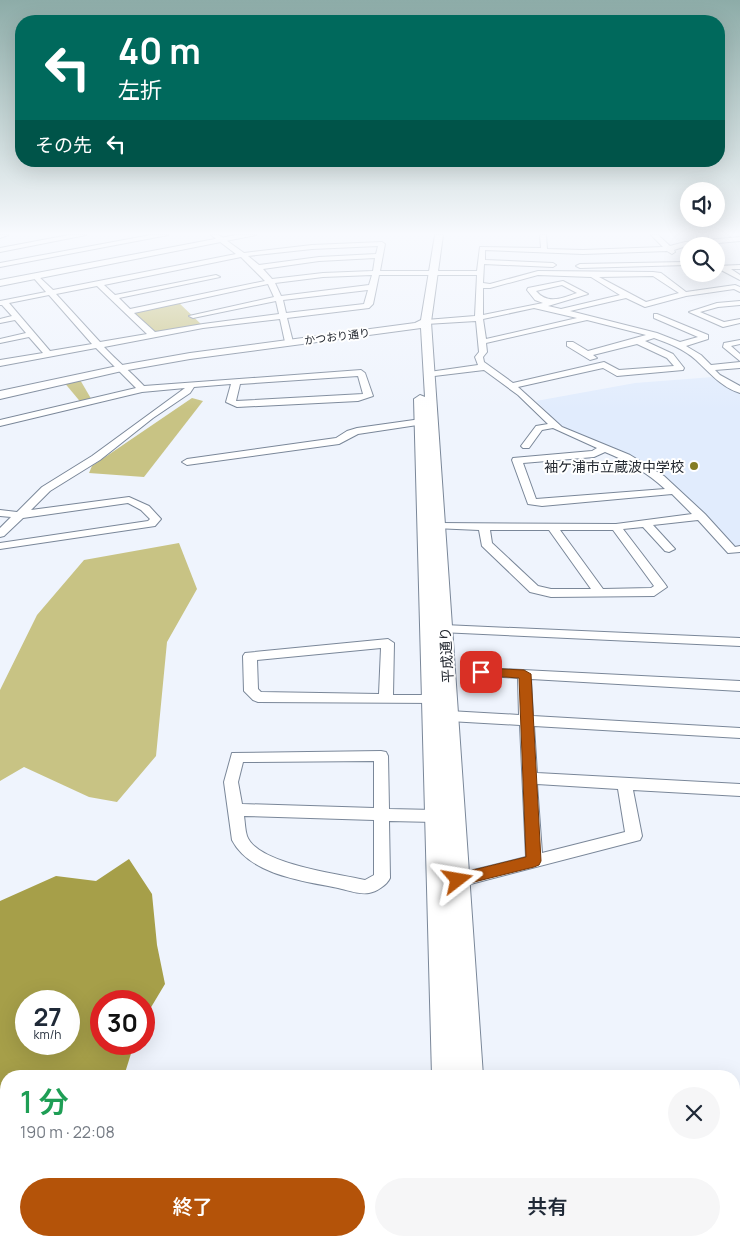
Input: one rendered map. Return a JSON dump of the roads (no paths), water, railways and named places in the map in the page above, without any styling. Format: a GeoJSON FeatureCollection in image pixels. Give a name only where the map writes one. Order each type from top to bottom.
{"type":"FeatureCollection","features":[{"type":"Feature","properties":{"kind":"street"},"geometry":{"type":"LineString","coordinates":[[2,302],[44,293]]}},
{"type":"Feature","properties":{"kind":"street"},"geometry":{"type":"LineString","coordinates":[[51,293],[119,367],[142,389]]}},
{"type":"Feature","properties":{"kind":"street"},"geometry":{"type":"LineString","coordinates":[[109,293],[154,335]]}},
{"type":"Feature","properties":{"kind":"street"},"geometry":{"type":"LineString","coordinates":[[114,298],[138,293]]}},
{"type":"Feature","properties":{"kind":"street"},"geometry":{"type":"LineString","coordinates":[[185,309],[223,293]]}},
{"type":"Feature","properties":{"kind":"street"},"geometry":{"type":"LineString","coordinates":[[276,293],[288,339]]}},
{"type":"Feature","properties":{"kind":"street"},"geometry":{"type":"LineString","coordinates":[[129,312],[185,309],[320,293]]}},
{"type":"Feature","properties":{"kind":"street"},"geometry":{"type":"LineString","coordinates":[[0,363],[203,326],[366,306],[369,304],[372,293]]}},
{"type":"Feature","properties":{"kind":"street","name":"平成通り"},"geometry":{"type":"LineString","coordinates":[[425,293],[420,323],[420,422],[445,1070]]}},
{"type":"Feature","properties":{"kind":"street"},"geometry":{"type":"LineString","coordinates":[[479,293],[479,318],[483,352],[479,357],[480,362],[485,367],[511,386],[554,425],[574,437],[640,464],[674,491],[732,551],[740,549]]}},
{"type":"Feature","properties":{"kind":"street"},"geometry":{"type":"LineString","coordinates":[[534,293],[538,298],[549,303]]}},
{"type":"Feature","properties":{"kind":"street"},"geometry":{"type":"LineString","coordinates":[[538,307],[584,294],[582,293]]}},
{"type":"Feature","properties":{"kind":"street"},"geometry":{"type":"LineString","coordinates":[[625,293],[645,305],[691,293]]}},
{"type":"Feature","properties":{"kind":"street"},"geometry":{"type":"LineString","coordinates":[[561,311],[629,295]]}},
{"type":"Feature","properties":{"kind":"street"},"geometry":{"type":"LineString","coordinates":[[2,302],[49,355]]}},
{"type":"Feature","properties":{"kind":"street"},"geometry":{"type":"LineString","coordinates":[[740,303],[718,305],[693,312],[724,325],[740,321]]}},
{"type":"Feature","properties":{"kind":"street"},"geometry":{"type":"LineString","coordinates":[[420,323],[479,318],[534,306],[561,311],[654,335],[680,345],[698,357],[717,378],[740,390]]}},
{"type":"Feature","properties":{"kind":"street"},"geometry":{"type":"LineString","coordinates":[[185,309],[203,326]]}},
{"type":"Feature","properties":{"kind":"street"},"geometry":{"type":"LineString","coordinates":[[657,316],[705,337],[680,345]]}},
{"type":"Feature","properties":{"kind":"street"},"geometry":{"type":"LineString","coordinates":[[0,321],[17,317]]}},
{"type":"Feature","properties":{"kind":"street"},"geometry":{"type":"LineString","coordinates":[[482,342],[588,317]]}},
{"type":"Feature","properties":{"kind":"street","name":"平成通り"},"geometry":{"type":"LineString","coordinates":[[420,323],[429,375],[470,1070]]}},
{"type":"Feature","properties":{"kind":"street","name":"かつおり通り"},"geometry":{"type":"LineString","coordinates":[[0,391],[119,367],[288,339],[420,323]]}},
{"type":"Feature","properties":{"kind":"street"},"geometry":{"type":"LineString","coordinates":[[0,341],[32,334]]}},
{"type":"Feature","properties":{"kind":"street"},"geometry":{"type":"LineString","coordinates":[[586,354],[654,335]]}},
{"type":"Feature","properties":{"kind":"street"},"geometry":{"type":"LineString","coordinates":[[570,344],[617,373],[680,368],[670,356],[638,341]]}},
{"type":"Feature","properties":{"kind":"street"},"geometry":{"type":"LineString","coordinates":[[740,342],[727,345],[727,347],[740,358]]}},
{"type":"Feature","properties":{"kind":"street"},"geometry":{"type":"LineString","coordinates":[[511,386],[604,365]]}},
{"type":"Feature","properties":{"kind":"street"},"geometry":{"type":"LineString","coordinates":[[708,368],[740,365]]}},
{"type":"Feature","properties":{"kind":"street","name":"かつおり通り"},"geometry":{"type":"LineString","coordinates":[[0,395],[119,367]]}},
{"type":"Feature","properties":{"kind":"street"},"geometry":{"type":"LineString","coordinates":[[429,375],[485,367]]}},
{"type":"Feature","properties":{"kind":"street"},"geometry":{"type":"LineString","coordinates":[[0,423],[142,389],[191,385],[361,373],[368,396],[237,404],[231,402],[236,382]]}},
{"type":"Feature","properties":{"kind":"street"},"geometry":{"type":"LineString","coordinates":[[0,534],[46,489],[96,458],[150,416],[188,391],[191,385]]}},
{"type":"Feature","properties":{"kind":"street"},"geometry":{"type":"LineString","coordinates":[[188,462],[339,441],[350,433],[358,431],[420,422]]}},
{"type":"Feature","properties":{"kind":"street"},"geometry":{"type":"LineString","coordinates":[[526,446],[539,428],[554,425]]}},
{"type":"Feature","properties":{"kind":"street"},"geometry":{"type":"LineString","coordinates":[[603,449],[594,454],[516,460],[532,502],[674,491]]}},
{"type":"Feature","properties":{"kind":"street"},"geometry":{"type":"LineString","coordinates":[[0,513],[18,515],[129,500],[145,508],[156,519],[151,524],[0,546]]}},
{"type":"Feature","properties":{"kind":"street"},"geometry":{"type":"LineString","coordinates":[[438,526],[616,527],[700,516]]}},
{"type":"Feature","properties":{"kind":"street"},"geometry":{"type":"LineString","coordinates":[[645,523],[669,549]]}},
{"type":"Feature","properties":{"kind":"street"},"geometry":{"type":"LineString","coordinates":[[484,526],[486,544],[534,589],[551,593],[654,592],[661,587],[616,527]]}},
{"type":"Feature","properties":{"kind":"street"},"geometry":{"type":"LineString","coordinates":[[552,527],[600,593]]}},
{"type":"Feature","properties":{"kind":"street"},"geometry":{"type":"LineString","coordinates":[[444,629],[740,642]]}},
{"type":"Feature","properties":{"kind":"street"},"geometry":{"type":"LineString","coordinates":[[386,700],[388,644],[250,656],[251,691],[258,698],[386,700],[431,700]]}},
{"type":"Feature","properties":{"kind":"street"},"geometry":{"type":"LineString","coordinates":[[481,672],[740,686]]}},
{"type":"Feature","properties":{"kind":"street"},"geometry":{"type":"LineString","coordinates":[[524,674],[534,861]]}},
{"type":"Feature","properties":{"kind":"street"},"geometry":{"type":"LineString","coordinates":[[449,716],[740,733]]}},
{"type":"Feature","properties":{"kind":"street"},"geometry":{"type":"LineString","coordinates":[[381,756],[380,814],[382,878],[367,887],[288,870],[259,858],[240,840],[231,782],[238,757],[381,756]]}},
{"type":"Feature","properties":{"kind":"street"},"geometry":{"type":"LineString","coordinates":[[530,778],[740,790]]}},
{"type":"Feature","properties":{"kind":"street"},"geometry":{"type":"LineString","coordinates":[[458,880],[634,836],[625,784]]}},
{"type":"Feature","properties":{"kind":"street"},"geometry":{"type":"LineString","coordinates":[[236,810],[436,816]]}},
{"type":"Feature","properties":{"kind":"place","name":"袖ケ浦市立蔵波中学校"},"geometry":{"type":"Point","coordinates":[694,466]}}]}
